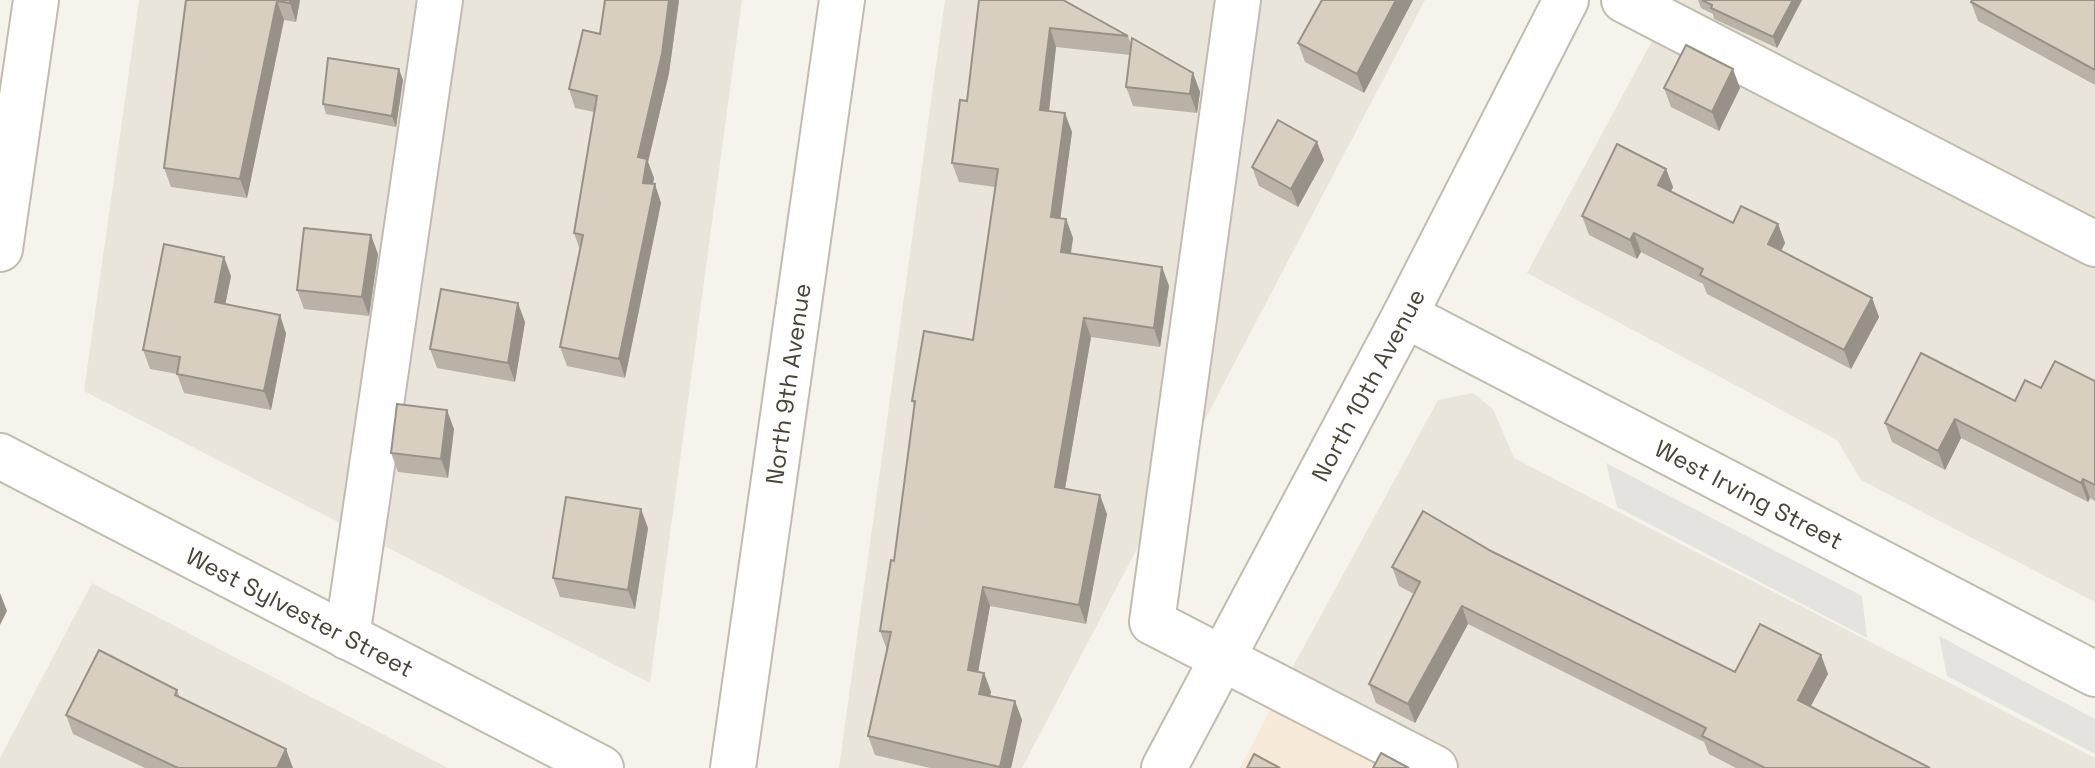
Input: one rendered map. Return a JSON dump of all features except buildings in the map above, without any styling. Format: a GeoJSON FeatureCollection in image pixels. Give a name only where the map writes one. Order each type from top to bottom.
{"type":"FeatureCollection","features":[{"type":"Feature","properties":{"kind":"street"},"geometry":{"type":"LineString","coordinates":[[0,249],[36,0]]}},
{"type":"Feature","properties":{"kind":"street"},"geometry":{"type":"LineString","coordinates":[[347,637],[440,0]]}},
{"type":"Feature","properties":{"kind":"street","name":"North 9th Avenue"},"geometry":{"type":"LineString","coordinates":[[733,768],[842,0]]}},
{"type":"Feature","properties":{"kind":"street"},"geometry":{"type":"LineString","coordinates":[[1238,0],[1152,622],[1435,768]]}},
{"type":"Feature","properties":{"kind":"street","name":"North 10th Avenue"},"geometry":{"type":"LineString","coordinates":[[1164,768],[1405,315],[1566,0]]}},
{"type":"Feature","properties":{"kind":"street"},"geometry":{"type":"LineString","coordinates":[[1624,0],[2095,244]]}},
{"type":"Feature","properties":{"kind":"street","name":"West Irving Street"},"geometry":{"type":"LineString","coordinates":[[1405,315],[2095,674]]}},
{"type":"Feature","properties":{"kind":"street","name":"West Sylvester Street"},"geometry":{"type":"LineString","coordinates":[[0,456],[601,768]]}},
{"type":"Feature","properties":{"kind":"shaded area"},"geometry":{"type":"Polygon","coordinates":[[[139,0],[742,0],[650,683],[84,391],[139,0]]]}},
{"type":"Feature","properties":{"kind":"shaded area"},"geometry":{"type":"Polygon","coordinates":[[[945,0],[1425,0],[1022,768],[839,768],[945,0]]]}},
{"type":"Feature","properties":{"kind":"shaded area"},"geometry":{"type":"Polygon","coordinates":[[[1674,0],[2095,0],[2095,602],[1861,480],[1837,440],[1527,273],[1674,0]]]}},
{"type":"Feature","properties":{"kind":"shaded area"},"geometry":{"type":"Polygon","coordinates":[[[1473,393],[1493,409],[1514,458],[2095,758],[2095,768],[1445,768],[1283,685],[1438,400],[1473,393]]]}},
{"type":"Feature","properties":{"kind":"shaded area"},"geometry":{"type":"Polygon","coordinates":[[[1606,463],[1862,596],[1867,638],[1617,507],[1606,463]]]}},
{"type":"Feature","properties":{"kind":"shaded area"},"geometry":{"type":"Polygon","coordinates":[[[92,583],[448,768],[0,768],[0,758],[92,583]]]}},
{"type":"Feature","properties":{"kind":"shaded area"},"geometry":{"type":"Polygon","coordinates":[[[1939,636],[2095,719],[2095,754],[1947,676],[1939,636]]]}},
{"type":"Feature","properties":{"kind":"shaded area"},"geometry":{"type":"Polygon","coordinates":[[[1283,685],[1445,768],[1240,768],[1283,685]]]}}]}
